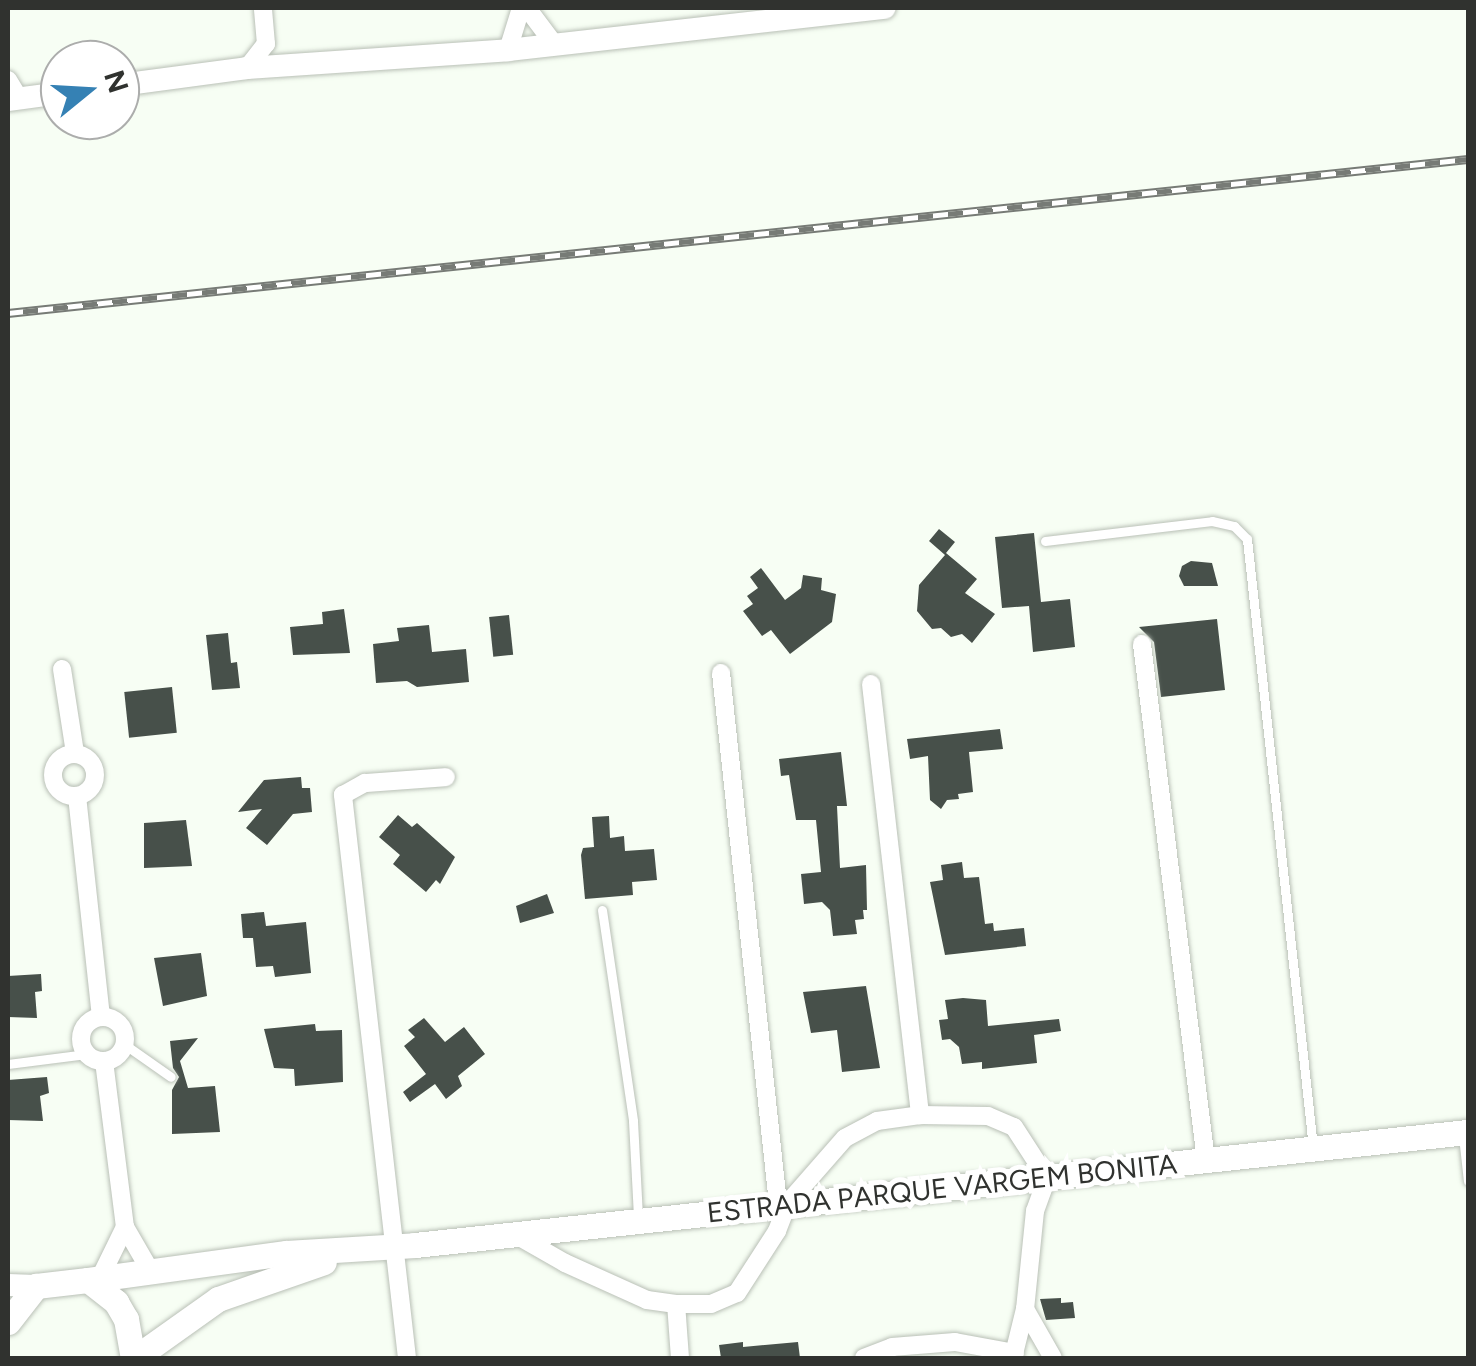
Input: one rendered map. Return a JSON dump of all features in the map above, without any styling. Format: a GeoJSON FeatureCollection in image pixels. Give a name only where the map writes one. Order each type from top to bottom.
{"type":"FeatureCollection","features":[{"type":"Feature","properties":{"kind":"main road","name":"ESTRADA PARQUE VARGEM BONITA"},"geometry":{"type":"LineString","coordinates":[[36,1286],[783,1203],[1466,1133]]}},
{"type":"Feature","properties":{"kind":"main road","name":"ESTRADA PARQUE VARGEM BONITA"},"geometry":{"type":"LineString","coordinates":[[134,1358],[218,1298],[318,1263],[403,1247]]}},
{"type":"Feature","properties":{"kind":"main road"},"geometry":{"type":"LineString","coordinates":[[94,1279],[126,1319],[134,1358]]}},
{"type":"Feature","properties":{"kind":"main road"},"geometry":{"type":"LineString","coordinates":[[8,1322],[36,1286]]}},
{"type":"Feature","properties":{"kind":"street"},"geometry":{"type":"LineString","coordinates":[[247,68],[266,44],[264,8]]}},
{"type":"Feature","properties":{"kind":"street"},"geometry":{"type":"LineString","coordinates":[[508,50],[524,8],[554,44]]}},
{"type":"Feature","properties":{"kind":"street"},"geometry":{"type":"LineString","coordinates":[[140,82],[247,68],[508,50],[885,8]]}},
{"type":"Feature","properties":{"kind":"street"},"geometry":{"type":"LineString","coordinates":[[266,44],[289,65]]}},
{"type":"Feature","properties":{"kind":"street"},"geometry":{"type":"LineString","coordinates":[[11,93],[40,93]]}},
{"type":"Feature","properties":{"kind":"street"},"geometry":{"type":"LineString","coordinates":[[1142,644],[1206,1161]]}},
{"type":"Feature","properties":{"kind":"street"},"geometry":{"type":"LineString","coordinates":[[62,669],[76,753]]}},
{"type":"Feature","properties":{"kind":"street"},"geometry":{"type":"LineString","coordinates":[[516,1234],[565,1263],[646,1300],[711,1304],[737,1292],[777,1231],[783,1203],[720,673]]}},
{"type":"Feature","properties":{"kind":"street"},"geometry":{"type":"LineString","coordinates":[[871,684],[920,1115]]}},
{"type":"Feature","properties":{"kind":"street"},"geometry":{"type":"LineString","coordinates":[[76,753],[88,758],[95,770],[89,790],[77,796],[62,792],[53,779],[55,764],[76,753]]}},
{"type":"Feature","properties":{"kind":"street"},"geometry":{"type":"LineString","coordinates":[[407,1358],[403,1247],[344,795],[365,783],[446,777]]}},
{"type":"Feature","properties":{"kind":"street"},"geometry":{"type":"LineString","coordinates":[[77,796],[100,1016]]}},
{"type":"Feature","properties":{"kind":"street"},"geometry":{"type":"LineString","coordinates":[[100,1016],[119,1024],[124,1044],[117,1056],[104,1061],[86,1054],[81,1034],[88,1022],[100,1016]]}},
{"type":"Feature","properties":{"kind":"street"},"geometry":{"type":"LineString","coordinates":[[104,1061],[124,1227],[151,1272]]}},
{"type":"Feature","properties":{"kind":"street"},"geometry":{"type":"LineString","coordinates":[[783,1203],[845,1138],[877,1121],[920,1115],[988,1116],[1014,1127],[1047,1178],[1035,1211],[1024,1310],[1014,1356],[967,1342],[864,1358]]}},
{"type":"Feature","properties":{"kind":"street"},"geometry":{"type":"LineString","coordinates":[[94,1279],[124,1227]]}},
{"type":"Feature","properties":{"kind":"street"},"geometry":{"type":"LineString","coordinates":[[8,1286],[36,1286]]}},
{"type":"Feature","properties":{"kind":"street"},"geometry":{"type":"LineString","coordinates":[[676,1304],[680,1358]]}},
{"type":"Feature","properties":{"kind":"street"},"geometry":{"type":"LineString","coordinates":[[1024,1310],[1053,1358]]}},
{"type":"Feature","properties":{"kind":"lane"},"geometry":{"type":"LineString","coordinates":[[1045,541],[1212,521],[1234,526],[1247,539],[1313,1150]]}},
{"type":"Feature","properties":{"kind":"lane"},"geometry":{"type":"LineString","coordinates":[[602,910],[634,1121],[638,1220]]}},
{"type":"Feature","properties":{"kind":"lane"},"geometry":{"type":"LineString","coordinates":[[124,1044],[171,1077]]}},
{"type":"Feature","properties":{"kind":"lane"},"geometry":{"type":"LineString","coordinates":[[8,1064],[86,1054]]}},
{"type":"Feature","properties":{"kind":"lane"},"geometry":{"type":"LineString","coordinates":[[1466,1133],[1468,1181]]}},
{"type":"Feature","properties":{"kind":"building"},"geometry":{"type":"Polygon","coordinates":[[[939,529],[955,542],[946,553],[977,579],[965,593],[995,614],[972,643],[962,634],[951,637],[941,628],[932,629],[917,611],[919,585],[945,555],[929,541],[939,529]]]}},
{"type":"Feature","properties":{"kind":"building"},"geometry":{"type":"Polygon","coordinates":[[[1034,533],[1041,602],[1070,599],[1075,647],[1033,652],[1029,606],[1002,608],[995,537],[1034,533]]]}},
{"type":"Feature","properties":{"kind":"building"},"geometry":{"type":"Polygon","coordinates":[[[1191,561],[1212,563],[1218,586],[1184,586],[1179,576],[1182,566],[1191,561]]]}},
{"type":"Feature","properties":{"kind":"building"},"geometry":{"type":"Polygon","coordinates":[[[761,568],[785,600],[801,588],[803,575],[822,578],[821,590],[836,594],[832,622],[790,654],[771,630],[762,636],[743,611],[753,604],[747,596],[758,588],[750,577],[761,568]]]}},
{"type":"Feature","properties":{"kind":"building"},"geometry":{"type":"Polygon","coordinates":[[[344,609],[350,653],[293,655],[290,627],[323,624],[322,612],[344,609]]]}},
{"type":"Feature","properties":{"kind":"building"},"geometry":{"type":"Polygon","coordinates":[[[509,615],[513,655],[493,657],[489,617],[509,615]]]}},
{"type":"Feature","properties":{"kind":"building"},"geometry":{"type":"Polygon","coordinates":[[[1217,619],[1225,690],[1161,697],[1154,642],[1139,627],[1217,619]]]}},
{"type":"Feature","properties":{"kind":"building"},"geometry":{"type":"Polygon","coordinates":[[[429,625],[432,652],[466,649],[469,682],[417,687],[407,681],[376,683],[373,644],[399,641],[397,628],[429,625]]]}},
{"type":"Feature","properties":{"kind":"building"},"geometry":{"type":"Polygon","coordinates":[[[228,633],[231,663],[237,662],[240,688],[212,690],[206,635],[228,633]]]}},
{"type":"Feature","properties":{"kind":"building"},"geometry":{"type":"Polygon","coordinates":[[[172,687],[177,733],[129,738],[124,692],[172,687]]]}},
{"type":"Feature","properties":{"kind":"building"},"geometry":{"type":"Polygon","coordinates":[[[1000,729],[1003,749],[969,752],[973,792],[958,794],[959,799],[947,800],[941,809],[930,800],[928,756],[910,759],[907,739],[1000,729]]]}},
{"type":"Feature","properties":{"kind":"building"},"geometry":{"type":"Polygon","coordinates":[[[841,752],[847,806],[837,806],[840,868],[866,865],[867,910],[863,910],[864,919],[855,920],[857,934],[833,936],[830,910],[822,902],[804,904],[801,874],[821,872],[816,820],[796,820],[789,775],[781,776],[779,759],[841,752]]]}},
{"type":"Feature","properties":{"kind":"building"},"geometry":{"type":"Polygon","coordinates":[[[301,777],[302,788],[310,788],[312,812],[293,814],[267,845],[246,828],[262,809],[238,812],[264,780],[301,777]]]}},
{"type":"Feature","properties":{"kind":"building"},"geometry":{"type":"Polygon","coordinates":[[[398,815],[412,827],[417,823],[455,857],[440,884],[436,880],[426,892],[393,864],[400,855],[379,837],[398,815]]]}},
{"type":"Feature","properties":{"kind":"building"},"geometry":{"type":"Polygon","coordinates":[[[609,816],[610,838],[624,836],[625,851],[654,849],[657,880],[632,882],[633,895],[585,899],[583,848],[594,847],[592,817],[609,816]]]}},
{"type":"Feature","properties":{"kind":"building"},"geometry":{"type":"Polygon","coordinates":[[[186,820],[192,866],[144,868],[144,823],[186,820]]]}},
{"type":"Feature","properties":{"kind":"building"},"geometry":{"type":"Polygon","coordinates":[[[962,862],[964,878],[979,877],[985,924],[993,923],[994,931],[1024,928],[1026,946],[945,955],[930,882],[943,880],[941,865],[962,862]]]}},
{"type":"Feature","properties":{"kind":"building"},"geometry":{"type":"Polygon","coordinates":[[[547,894],[554,913],[520,923],[516,906],[547,894]]]}},
{"type":"Feature","properties":{"kind":"building"},"geometry":{"type":"Polygon","coordinates":[[[264,912],[266,926],[306,922],[311,973],[275,977],[273,966],[256,967],[253,938],[243,938],[241,914],[264,912]]]}},
{"type":"Feature","properties":{"kind":"building"},"geometry":{"type":"Polygon","coordinates":[[[201,953],[207,996],[163,1006],[154,958],[201,953]]]}},
{"type":"Feature","properties":{"kind":"building"},"geometry":{"type":"Polygon","coordinates":[[[41,974],[42,991],[35,992],[37,1018],[8,1017],[8,976],[41,974]]]}},
{"type":"Feature","properties":{"kind":"building"},"geometry":{"type":"Polygon","coordinates":[[[866,986],[880,1068],[842,1072],[837,1030],[811,1033],[803,992],[866,986]]]}},
{"type":"Feature","properties":{"kind":"building"},"geometry":{"type":"Polygon","coordinates":[[[945,1000],[986,1000],[988,1026],[1059,1019],[1061,1031],[1034,1035],[1037,1063],[982,1069],[982,1062],[962,1064],[959,1047],[950,1039],[942,1040],[939,1020],[948,1019],[945,1000]]]}},
{"type":"Feature","properties":{"kind":"building"},"geometry":{"type":"Polygon","coordinates":[[[424,1018],[445,1042],[464,1027],[485,1054],[458,1076],[462,1086],[446,1099],[435,1084],[410,1102],[403,1092],[426,1074],[404,1046],[415,1037],[408,1030],[424,1018]]]}},
{"type":"Feature","properties":{"kind":"building"},"geometry":{"type":"Polygon","coordinates":[[[315,1024],[316,1031],[342,1030],[343,1082],[295,1086],[294,1069],[274,1068],[264,1029],[315,1024]]]}},
{"type":"Feature","properties":{"kind":"building"},"geometry":{"type":"Polygon","coordinates":[[[198,1038],[180,1061],[188,1088],[215,1086],[220,1132],[172,1134],[172,1090],[179,1077],[173,1068],[170,1041],[198,1038]]]}},
{"type":"Feature","properties":{"kind":"building"},"geometry":{"type":"Polygon","coordinates":[[[47,1077],[49,1093],[40,1096],[43,1121],[8,1120],[8,1080],[47,1077]]]}},
{"type":"Feature","properties":{"kind":"building"},"geometry":{"type":"Polygon","coordinates":[[[1061,1298],[1061,1303],[1073,1302],[1075,1318],[1046,1320],[1040,1299],[1061,1298]]]}},
{"type":"Feature","properties":{"kind":"building"},"geometry":{"type":"Polygon","coordinates":[[[743,1342],[743,1347],[798,1342],[800,1358],[721,1358],[719,1345],[743,1342]]]}},
{"type":"Feature","properties":{"kind":"railway"},"geometry":{"type":"LineString","coordinates":[[8,313],[1468,159]]}}]}
